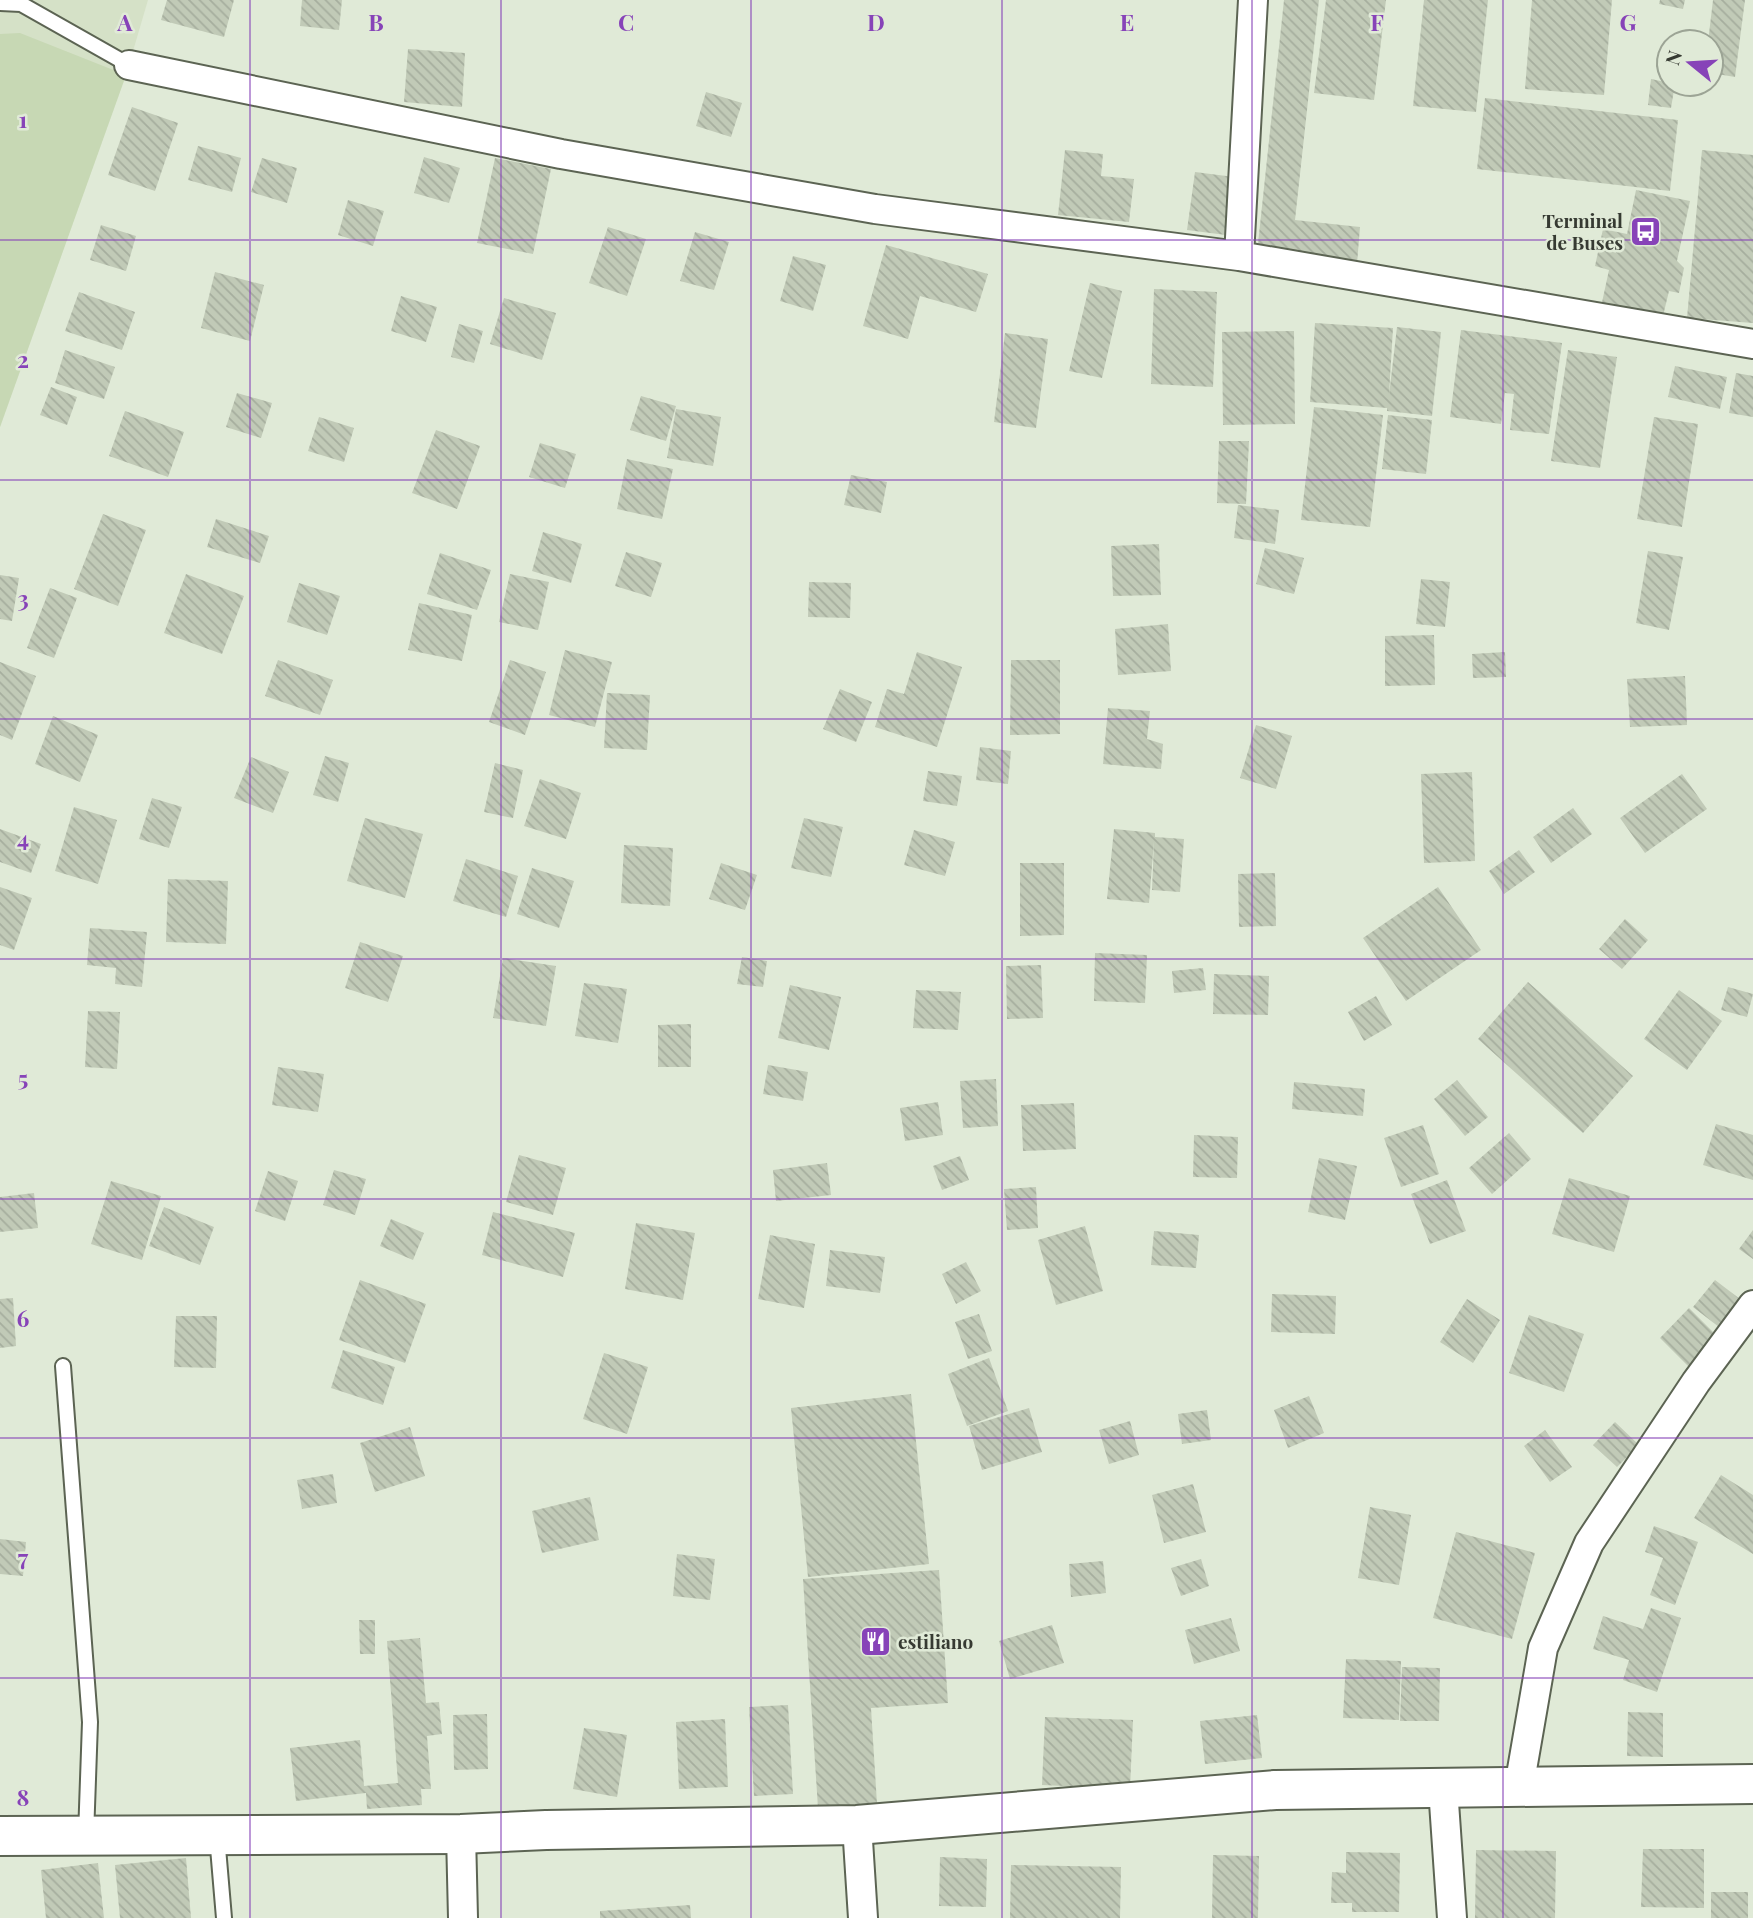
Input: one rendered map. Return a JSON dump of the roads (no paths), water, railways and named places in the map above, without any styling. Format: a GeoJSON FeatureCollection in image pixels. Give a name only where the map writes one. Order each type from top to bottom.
{"type":"FeatureCollection","features":[{"type":"Feature","properties":{"kind":"street"},"geometry":{"type":"LineString","coordinates":[[1239,256],[1252,0]]}},
{"type":"Feature","properties":{"kind":"street"},"geometry":{"type":"LineString","coordinates":[[129,65],[561,154],[875,209],[1239,256],[1753,344]]}},
{"type":"Feature","properties":{"kind":"street"},"geometry":{"type":"LineString","coordinates":[[1519,1787],[1543,1648],[1589,1543],[1696,1382],[1753,1305]]}},
{"type":"Feature","properties":{"kind":"street"},"geometry":{"type":"LineString","coordinates":[[0,1836],[461,1834],[857,1825],[1275,1790],[1753,1784]]}},
{"type":"Feature","properties":{"kind":"street"},"geometry":{"type":"LineString","coordinates":[[1443,1788],[1452,1918]]}},
{"type":"Feature","properties":{"kind":"street"},"geometry":{"type":"LineString","coordinates":[[857,1825],[863,1918]]}},
{"type":"Feature","properties":{"kind":"street"},"geometry":{"type":"LineString","coordinates":[[461,1834],[463,1918]]}},
{"type":"Feature","properties":{"kind":"lane"},"geometry":{"type":"LineString","coordinates":[[0,3],[21,4],[129,65]]}},
{"type":"Feature","properties":{"kind":"lane"},"geometry":{"type":"LineString","coordinates":[[63,1366],[90,1722],[86,1836]]}},
{"type":"Feature","properties":{"kind":"lane"},"geometry":{"type":"LineString","coordinates":[[217,1834],[224,1918]]}},
{"type":"Feature","properties":{"kind":"place","name":"Terminal de Buses"},"geometry":{"type":"Point","coordinates":[1646,231]}},
{"type":"Feature","properties":{"kind":"place","name":"estiliano"},"geometry":{"type":"Point","coordinates":[875,1641]}}]}
